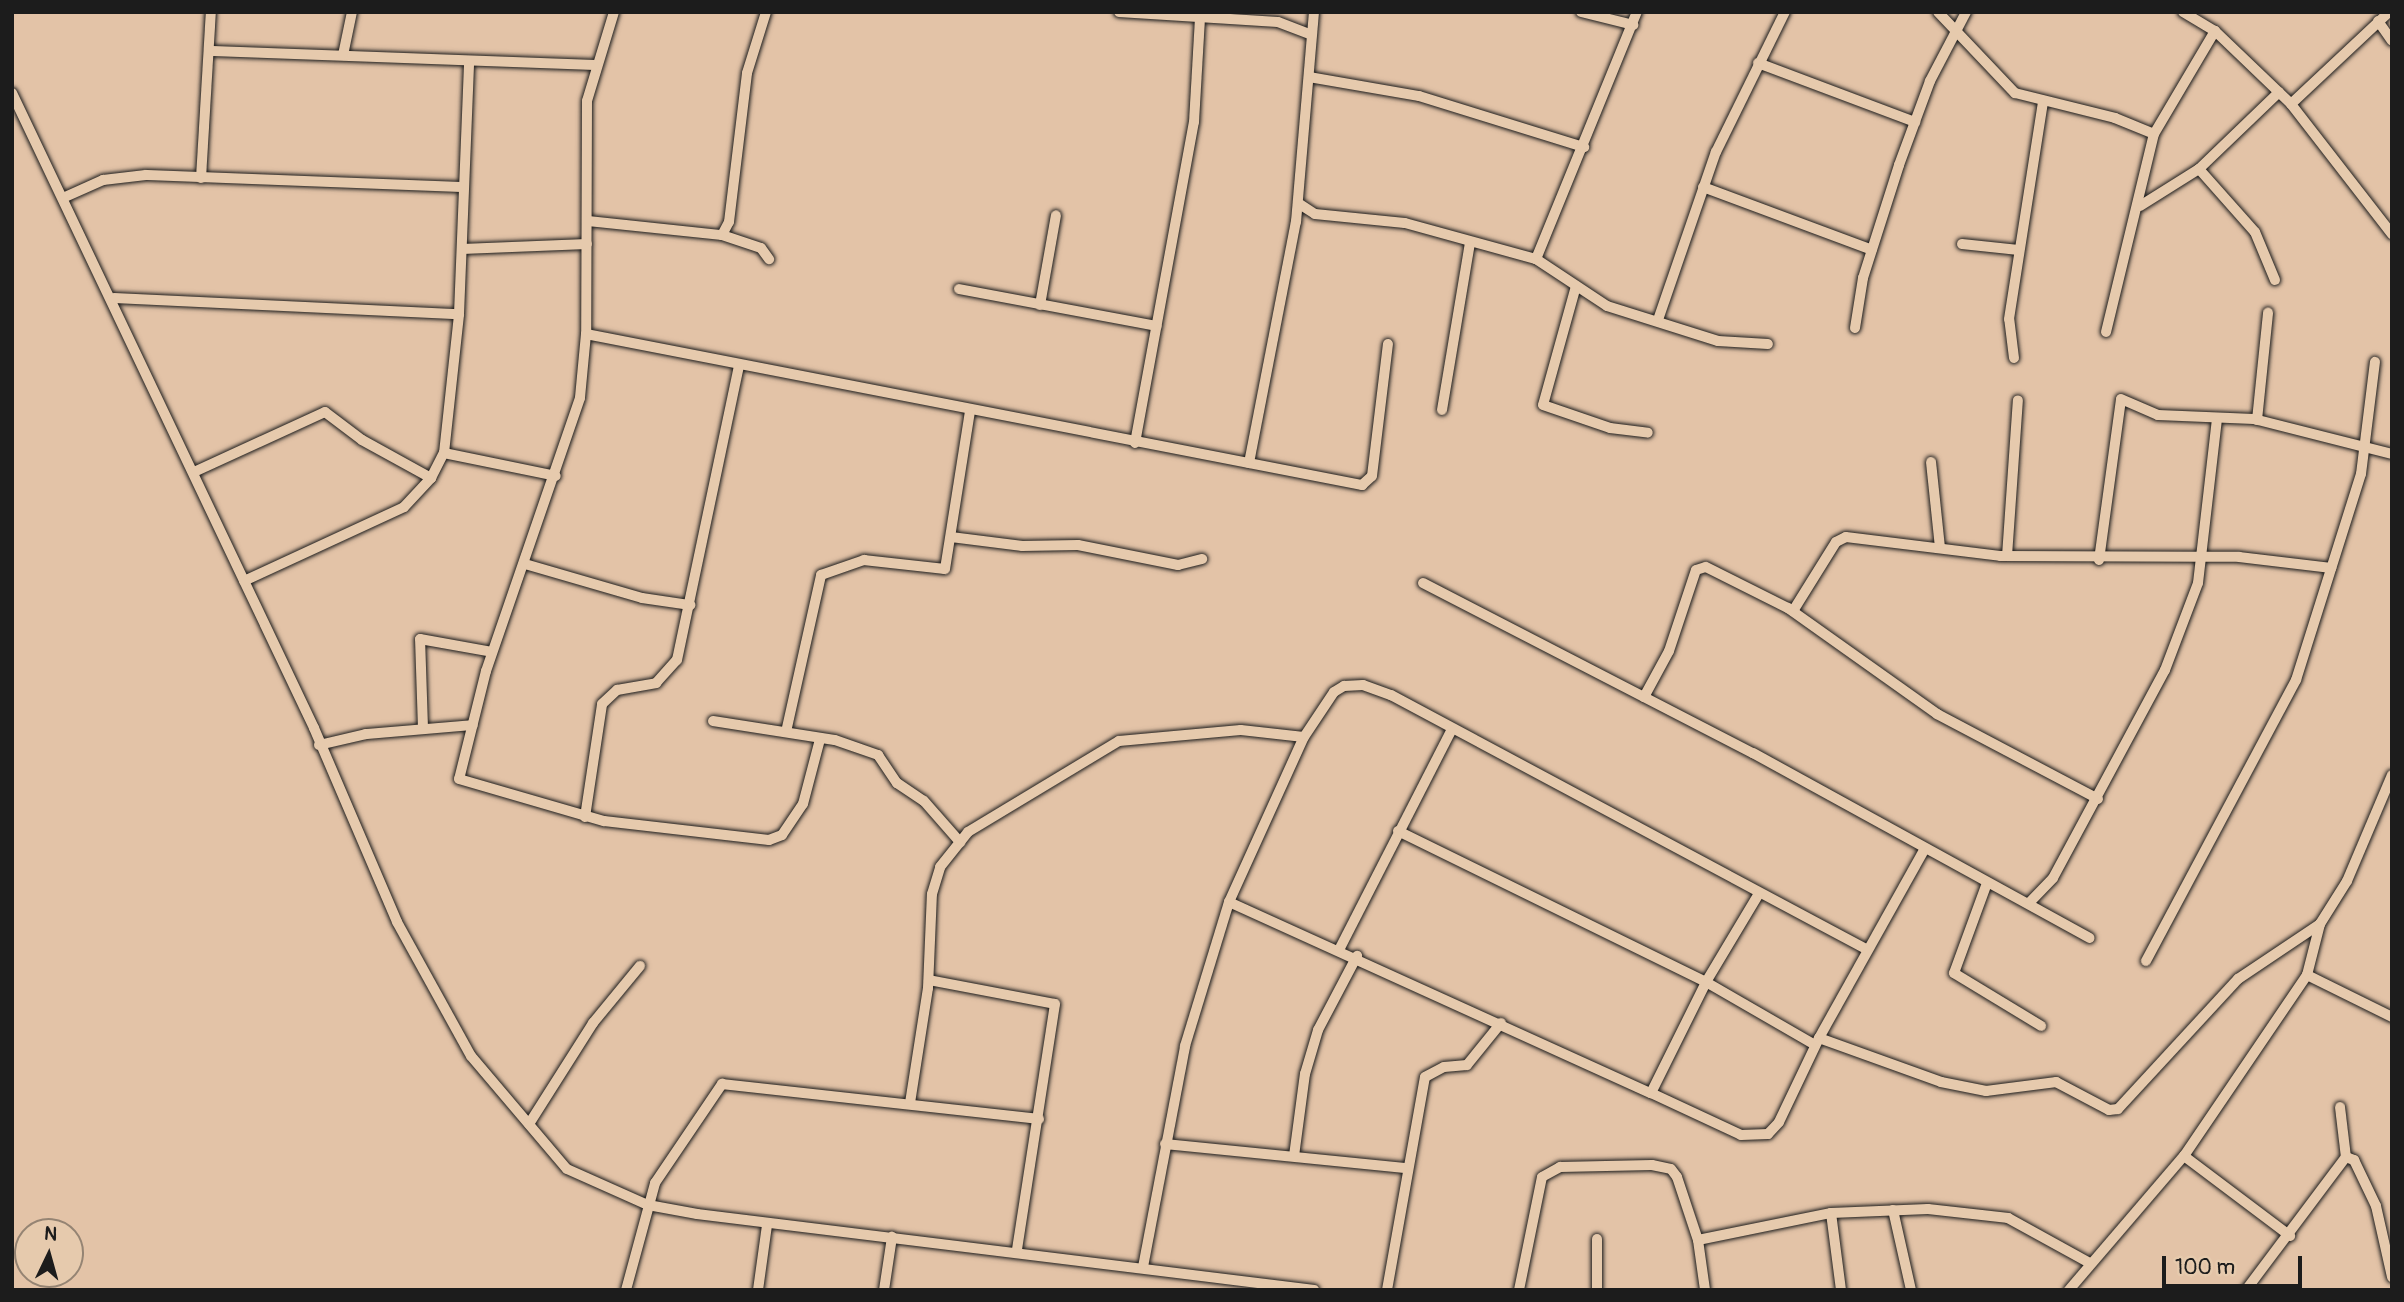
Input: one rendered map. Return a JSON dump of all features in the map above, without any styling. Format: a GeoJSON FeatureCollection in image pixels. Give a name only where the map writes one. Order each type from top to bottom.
{"type":"FeatureCollection","features":[{"type":"Feature","properties":{"kind":"street"},"geometry":{"type":"LineString","coordinates":[[201,178],[211,51],[211,12]]}},
{"type":"Feature","properties":{"kind":"street"},"geometry":{"type":"LineString","coordinates":[[343,55],[352,12]]}},
{"type":"Feature","properties":{"kind":"street"},"geometry":{"type":"LineString","coordinates":[[614,12],[597,65],[586,113],[586,334],[577,411],[492,652],[462,782],[585,817],[769,840],[782,835],[803,804],[820,739]]}},
{"type":"Feature","properties":{"kind":"street"},"geometry":{"type":"LineString","coordinates":[[722,235],[729,222],[747,73],[766,12]]}},
{"type":"Feature","properties":{"kind":"street"},"geometry":{"type":"LineString","coordinates":[[1119,12],[1293,24],[1312,34]]}},
{"type":"Feature","properties":{"kind":"street"},"geometry":{"type":"LineString","coordinates":[[1581,12],[1633,25]]}},
{"type":"Feature","properties":{"kind":"street"},"geometry":{"type":"LineString","coordinates":[[1536,259],[1637,12]]}},
{"type":"Feature","properties":{"kind":"street"},"geometry":{"type":"LineString","coordinates":[[1658,320],[1703,187],[1758,63],[1785,12]]}},
{"type":"Feature","properties":{"kind":"street"},"geometry":{"type":"LineString","coordinates":[[1938,12],[1957,27],[2006,86],[2043,101],[2115,118],[2154,134]]}},
{"type":"Feature","properties":{"kind":"street"},"geometry":{"type":"LineString","coordinates":[[1854,328],[1872,250],[1915,122],[1966,12]]}},
{"type":"Feature","properties":{"kind":"street"},"geometry":{"type":"LineString","coordinates":[[2183,12],[2214,31],[2291,104],[2392,234]]}},
{"type":"Feature","properties":{"kind":"street"},"geometry":{"type":"LineString","coordinates":[[2291,104],[2389,12]]}},
{"type":"Feature","properties":{"kind":"street"},"geometry":{"type":"LineString","coordinates":[[1293,24],[1313,13]]}},
{"type":"Feature","properties":{"kind":"street"},"geometry":{"type":"LineString","coordinates":[[1249,463],[1296,222],[1313,13]]}},
{"type":"Feature","properties":{"kind":"street"},"geometry":{"type":"LineString","coordinates":[[1135,443],[1194,122],[1200,18]]}},
{"type":"Feature","properties":{"kind":"street"},"geometry":{"type":"LineString","coordinates":[[2378,21],[2392,41]]}},
{"type":"Feature","properties":{"kind":"street"},"geometry":{"type":"LineString","coordinates":[[2106,332],[2140,206],[2154,134],[2214,31]]}},
{"type":"Feature","properties":{"kind":"street"},"geometry":{"type":"LineString","coordinates":[[211,51],[343,55],[470,63],[597,65]]}},
{"type":"Feature","properties":{"kind":"street"},"geometry":{"type":"LineString","coordinates":[[244,581],[404,507],[432,478],[444,453],[459,314],[470,63]]}},
{"type":"Feature","properties":{"kind":"street"},"geometry":{"type":"LineString","coordinates":[[1758,63],[1915,122]]}},
{"type":"Feature","properties":{"kind":"street"},"geometry":{"type":"LineString","coordinates":[[1309,77],[1419,96],[1584,147]]}},
{"type":"Feature","properties":{"kind":"street"},"geometry":{"type":"LineString","coordinates":[[2140,206],[2199,169],[2279,92]]}},
{"type":"Feature","properties":{"kind":"street"},"geometry":{"type":"LineString","coordinates":[[12,93],[114,298],[319,745],[366,859],[441,1006],[471,1056],[567,1170],[648,1205],[768,1225],[1017,1250],[1314,1290]]}},
{"type":"Feature","properties":{"kind":"street"},"geometry":{"type":"LineString","coordinates":[[2014,358],[2009,320],[2043,101]]}},
{"type":"Feature","properties":{"kind":"street"},"geometry":{"type":"LineString","coordinates":[[2199,169],[2255,233],[2275,280]]}},
{"type":"Feature","properties":{"kind":"street"},"geometry":{"type":"LineString","coordinates":[[65,197],[103,180],[201,178],[463,187]]}},
{"type":"Feature","properties":{"kind":"street"},"geometry":{"type":"LineString","coordinates":[[1703,187],[1872,250]]}},
{"type":"Feature","properties":{"kind":"street"},"geometry":{"type":"LineString","coordinates":[[1298,203],[1315,214],[1405,223],[1536,259],[1607,306],[1718,341],[1768,344]]}},
{"type":"Feature","properties":{"kind":"street"},"geometry":{"type":"LineString","coordinates":[[1296,222],[1315,214]]}},
{"type":"Feature","properties":{"kind":"street"},"geometry":{"type":"LineString","coordinates":[[1040,305],[1056,215]]}},
{"type":"Feature","properties":{"kind":"street"},"geometry":{"type":"LineString","coordinates":[[587,221],[722,235],[761,248],[769,259]]}},
{"type":"Feature","properties":{"kind":"street"},"geometry":{"type":"LineString","coordinates":[[1442,410],[1470,243]]}},
{"type":"Feature","properties":{"kind":"street"},"geometry":{"type":"LineString","coordinates":[[462,249],[587,244]]}},
{"type":"Feature","properties":{"kind":"street"},"geometry":{"type":"LineString","coordinates":[[1962,244],[2019,250]]}},
{"type":"Feature","properties":{"kind":"street"},"geometry":{"type":"LineString","coordinates":[[1576,286],[1543,405],[1600,426],[1648,433]]}},
{"type":"Feature","properties":{"kind":"street"},"geometry":{"type":"LineString","coordinates":[[959,289],[1157,326]]}},
{"type":"Feature","properties":{"kind":"street"},"geometry":{"type":"LineString","coordinates":[[114,298],[459,314]]}},
{"type":"Feature","properties":{"kind":"street"},"geometry":{"type":"LineString","coordinates":[[2257,420],[2268,313]]}},
{"type":"Feature","properties":{"kind":"street"},"geometry":{"type":"LineString","coordinates":[[586,334],[970,412],[1367,483],[1388,344]]}},
{"type":"Feature","properties":{"kind":"street"},"geometry":{"type":"LineString","coordinates":[[2146,961],[2286,702],[2361,474],[2375,362]]}},
{"type":"Feature","properties":{"kind":"street"},"geometry":{"type":"LineString","coordinates":[[585,817],[602,704],[617,690],[656,683],[672,670],[690,606],[739,366]]}},
{"type":"Feature","properties":{"kind":"street"},"geometry":{"type":"LineString","coordinates":[[2099,559],[2119,400],[2131,399],[2158,415],[2257,420],[2392,454]]}},
{"type":"Feature","properties":{"kind":"street"},"geometry":{"type":"LineString","coordinates":[[2007,556],[2018,400]]}},
{"type":"Feature","properties":{"kind":"street"},"geometry":{"type":"LineString","coordinates":[[194,472],[325,412],[362,440],[432,478]]}},
{"type":"Feature","properties":{"kind":"street"},"geometry":{"type":"LineString","coordinates":[[786,732],[821,575],[872,560],[938,571],[948,562],[970,412]]}},
{"type":"Feature","properties":{"kind":"street"},"geometry":{"type":"LineString","coordinates":[[2030,902],[2053,878],[2098,799],[2165,670],[2198,583],[2217,418]]}},
{"type":"Feature","properties":{"kind":"street"},"geometry":{"type":"LineString","coordinates":[[444,453],[556,476]]}},
{"type":"Feature","properties":{"kind":"street"},"geometry":{"type":"LineString","coordinates":[[1931,462],[1940,547]]}},
{"type":"Feature","properties":{"kind":"street"},"geometry":{"type":"LineString","coordinates":[[951,537],[1022,546],[1078,545],[1178,565],[1202,559]]}},
{"type":"Feature","properties":{"kind":"street"},"geometry":{"type":"LineString","coordinates":[[1793,611],[1840,538],[2007,556],[2099,559],[2200,557],[2331,568]]}},
{"type":"Feature","properties":{"kind":"street"},"geometry":{"type":"LineString","coordinates":[[524,564],[642,598],[690,606]]}},
{"type":"Feature","properties":{"kind":"street"},"geometry":{"type":"LineString","coordinates":[[1644,697],[1668,650],[1700,567],[1793,611],[1898,690],[2098,799]]}},
{"type":"Feature","properties":{"kind":"street"},"geometry":{"type":"LineString","coordinates":[[1423,583],[1644,697],[1924,850],[2030,902],[2088,938]]}},
{"type":"Feature","properties":{"kind":"street"},"geometry":{"type":"LineString","coordinates":[[423,728],[420,639],[492,652]]}},
{"type":"Feature","properties":{"kind":"street"},"geometry":{"type":"LineString","coordinates":[[1143,1267],[1185,1046],[1229,902],[1304,737],[1334,692],[1353,684],[1391,695],[1451,731],[1758,895],[1866,949]]}},
{"type":"Feature","properties":{"kind":"street"},"geometry":{"type":"LineString","coordinates":[[713,721],[820,739],[884,760],[897,783],[924,801],[960,842]]}},
{"type":"Feature","properties":{"kind":"street"},"geometry":{"type":"LineString","coordinates":[[319,745],[423,728],[473,725]]}},
{"type":"Feature","properties":{"kind":"street"},"geometry":{"type":"LineString","coordinates":[[911,1103],[929,980],[932,894],[940,867],[982,820],[1119,741],[1241,730],[1304,737]]}},
{"type":"Feature","properties":{"kind":"street"},"geometry":{"type":"LineString","coordinates":[[1340,948],[1451,731]]}},
{"type":"Feature","properties":{"kind":"street"},"geometry":{"type":"LineString","coordinates":[[2070,1290],[2090,1262],[2184,1156],[2307,975],[2320,924],[2347,881],[2391,780]]}},
{"type":"Feature","properties":{"kind":"street"},"geometry":{"type":"LineString","coordinates":[[1398,831],[1706,982],[1817,1042],[1941,1082],[1986,1091],[2056,1082],[2109,1110],[2118,1109],[2238,979],[2320,924]]}},
{"type":"Feature","properties":{"kind":"street"},"geometry":{"type":"LineString","coordinates":[[1229,902],[1340,948],[1724,1129],[1756,1138],[1780,1122],[1817,1042],[1866,949],[1924,850]]}},
{"type":"Feature","properties":{"kind":"street"},"geometry":{"type":"LineString","coordinates":[[1987,883],[1954,973],[2041,1026]]}},
{"type":"Feature","properties":{"kind":"street"},"geometry":{"type":"LineString","coordinates":[[1651,1093],[1706,982],[1758,895]]}},
{"type":"Feature","properties":{"kind":"street"},"geometry":{"type":"LineString","coordinates":[[1294,1156],[1305,1074],[1318,1030],[1357,956]]}},
{"type":"Feature","properties":{"kind":"street"},"geometry":{"type":"LineString","coordinates":[[529,1124],[593,1023],[640,966]]}},
{"type":"Feature","properties":{"kind":"street"},"geometry":{"type":"LineString","coordinates":[[2307,975],[2392,1017]]}},
{"type":"Feature","properties":{"kind":"street"},"geometry":{"type":"LineString","coordinates":[[929,980],[1055,1004],[1040,1119],[1017,1250]]}},
{"type":"Feature","properties":{"kind":"street"},"geometry":{"type":"LineString","coordinates":[[1387,1290],[1405,1168],[1425,1077],[1444,1067],[1467,1065],[1501,1023]]}},
{"type":"Feature","properties":{"kind":"street"},"geometry":{"type":"LineString","coordinates":[[626,1290],[648,1205],[664,1168],[722,1084],[1040,1119]]}},
{"type":"Feature","properties":{"kind":"street"},"geometry":{"type":"LineString","coordinates":[[2246,1290],[2290,1236],[2346,1157],[2340,1107]]}},
{"type":"Feature","properties":{"kind":"street"},"geometry":{"type":"LineString","coordinates":[[1165,1144],[1405,1168]]}},
{"type":"Feature","properties":{"kind":"street"},"geometry":{"type":"LineString","coordinates":[[2184,1156],[2290,1236]]}},
{"type":"Feature","properties":{"kind":"street"},"geometry":{"type":"LineString","coordinates":[[2346,1157],[2354,1160],[2379,1219],[2392,1277]]}},
{"type":"Feature","properties":{"kind":"street"},"geometry":{"type":"LineString","coordinates":[[1519,1290],[1538,1186],[1542,1177],[1560,1167],[1671,1169],[1698,1240],[1705,1290]]}},
{"type":"Feature","properties":{"kind":"street"},"geometry":{"type":"LineString","coordinates":[[1698,1240],[1831,1213],[1893,1210],[2008,1218],[2090,1262]]}},
{"type":"Feature","properties":{"kind":"street"},"geometry":{"type":"LineString","coordinates":[[1893,1210],[1910,1290]]}},
{"type":"Feature","properties":{"kind":"street"},"geometry":{"type":"LineString","coordinates":[[1831,1213],[1841,1290]]}},
{"type":"Feature","properties":{"kind":"street"},"geometry":{"type":"LineString","coordinates":[[2379,1219],[2392,1217]]}},
{"type":"Feature","properties":{"kind":"street"},"geometry":{"type":"LineString","coordinates":[[758,1290],[768,1225]]}},
{"type":"Feature","properties":{"kind":"street"},"geometry":{"type":"LineString","coordinates":[[884,1290],[892,1237]]}},
{"type":"Feature","properties":{"kind":"street"},"geometry":{"type":"LineString","coordinates":[[1597,1239],[1597,1290]]}}]}
